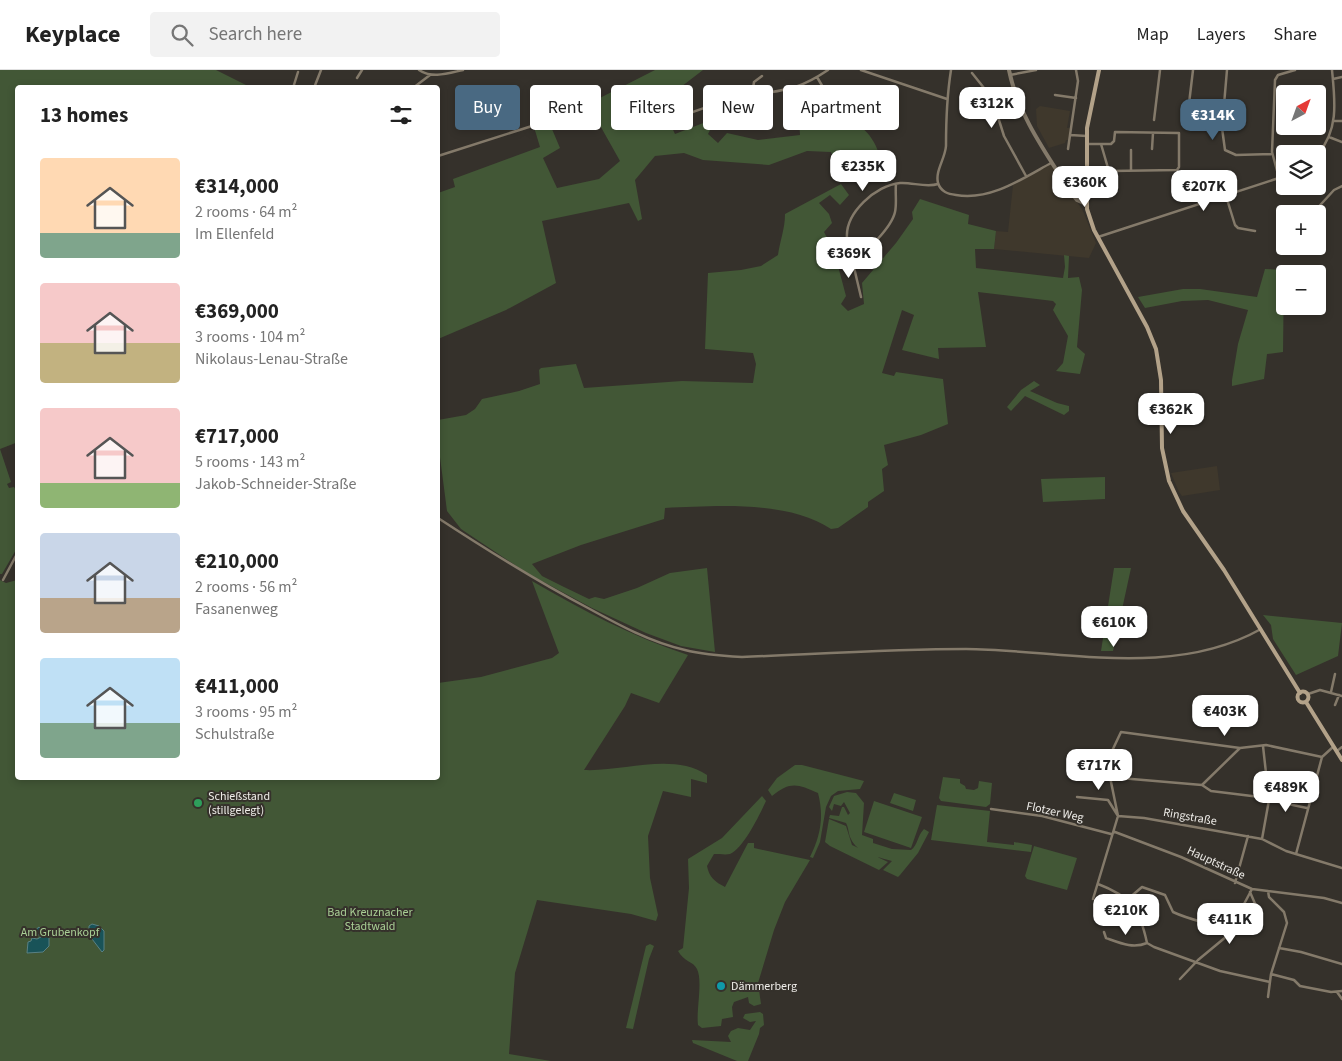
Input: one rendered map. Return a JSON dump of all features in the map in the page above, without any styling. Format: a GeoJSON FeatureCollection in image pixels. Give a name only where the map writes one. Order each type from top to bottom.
{"type":"FeatureCollection","features":[{"type":"Feature","properties":{"kind":"main road"},"geometry":{"type":"LineString","coordinates":[[1098,70],[1086,144],[1086,204],[1098,237],[1147,327],[1156,350],[1162,380],[1163,455],[1172,489],[1186,515],[1224,570],[1300,692],[1298,700],[1306,702]]}},
{"type":"Feature","properties":{"kind":"main road"},"geometry":{"type":"LineString","coordinates":[[1300,692],[1308,694],[1309,699],[1306,702]]}},
{"type":"Feature","properties":{"kind":"main road"},"geometry":{"type":"LineString","coordinates":[[1306,702],[1342,760]]}},
{"type":"Feature","properties":{"kind":"street"},"geometry":{"type":"LineString","coordinates":[[294,70],[299,71],[294,85]]}},
{"type":"Feature","properties":{"kind":"street"},"geometry":{"type":"LineString","coordinates":[[315,85],[321,70]]}},
{"type":"Feature","properties":{"kind":"street"},"geometry":{"type":"LineString","coordinates":[[357,78],[362,70]]}},
{"type":"Feature","properties":{"kind":"street"},"geometry":{"type":"LineString","coordinates":[[419,70],[430,75]]}},
{"type":"Feature","properties":{"kind":"street"},"geometry":{"type":"LineString","coordinates":[[417,85],[430,75],[463,70]]}},
{"type":"Feature","properties":{"kind":"street"},"geometry":{"type":"LineString","coordinates":[[773,93],[803,85],[828,70]]}},
{"type":"Feature","properties":{"kind":"street"},"geometry":{"type":"LineString","coordinates":[[861,70],[947,99]]}},
{"type":"Feature","properties":{"kind":"street"},"geometry":{"type":"LineString","coordinates":[[951,70],[947,99],[946,149],[938,174],[938,184],[946,193],[971,197],[991,192],[1052,162]]}},
{"type":"Feature","properties":{"kind":"street"},"geometry":{"type":"LineString","coordinates":[[1036,70],[1009,73],[1019,106],[1075,198],[1086,204]]}},
{"type":"Feature","properties":{"kind":"street"},"geometry":{"type":"LineString","coordinates":[[1068,148],[1078,82],[1076,70]]}},
{"type":"Feature","properties":{"kind":"street"},"geometry":{"type":"LineString","coordinates":[[1154,120],[1160,70]]}},
{"type":"Feature","properties":{"kind":"street"},"geometry":{"type":"LineString","coordinates":[[1188,112],[1193,70]]}},
{"type":"Feature","properties":{"kind":"street"},"geometry":{"type":"LineString","coordinates":[[1226,70],[1222,128],[1225,150],[1236,155],[1272,154]]}},
{"type":"Feature","properties":{"kind":"street"},"geometry":{"type":"LineString","coordinates":[[1276,168],[1272,154],[1275,80],[1278,75],[1295,70]]}},
{"type":"Feature","properties":{"kind":"street"},"geometry":{"type":"LineString","coordinates":[[1324,145],[1329,137],[1334,121],[1332,70]]}},
{"type":"Feature","properties":{"kind":"street"},"geometry":{"type":"LineString","coordinates":[[972,73],[992,98],[1004,136],[1026,176]]}},
{"type":"Feature","properties":{"kind":"street"},"geometry":{"type":"LineString","coordinates":[[754,85],[754,82],[762,76]]}},
{"type":"Feature","properties":{"kind":"street"},"geometry":{"type":"LineString","coordinates":[[817,77],[822,85]]}},
{"type":"Feature","properties":{"kind":"street"},"geometry":{"type":"LineString","coordinates":[[1333,78],[1342,78]]}},
{"type":"Feature","properties":{"kind":"street"},"geometry":{"type":"LineString","coordinates":[[1055,95],[1076,98]]}},
{"type":"Feature","properties":{"kind":"street"},"geometry":{"type":"LineString","coordinates":[[1334,121],[1342,121]]}},
{"type":"Feature","properties":{"kind":"street"},"geometry":{"type":"LineString","coordinates":[[440,155],[530,127]]}},
{"type":"Feature","properties":{"kind":"street"},"geometry":{"type":"LineString","coordinates":[[1086,144],[1113,143],[1115,132],[1179,133],[1178,169],[1109,170],[1101,144]]}},
{"type":"Feature","properties":{"kind":"street"},"geometry":{"type":"LineString","coordinates":[[1152,149],[1153,132]]}},
{"type":"Feature","properties":{"kind":"street"},"geometry":{"type":"LineString","coordinates":[[1070,135],[1087,136]]}},
{"type":"Feature","properties":{"kind":"street"},"geometry":{"type":"LineString","coordinates":[[1329,137],[1342,142]]}},
{"type":"Feature","properties":{"kind":"street"},"geometry":{"type":"LineString","coordinates":[[1131,150],[1131,170]]}},
{"type":"Feature","properties":{"kind":"street"},"geometry":{"type":"LineString","coordinates":[[1098,237],[1276,179]]}},
{"type":"Feature","properties":{"kind":"street"},"geometry":{"type":"LineString","coordinates":[[861,297],[846,234],[851,219],[872,195],[884,187],[896,183],[933,186],[938,184]]}},
{"type":"Feature","properties":{"kind":"street"},"geometry":{"type":"LineString","coordinates":[[852,258],[865,253],[892,220],[896,210],[896,183]]}},
{"type":"Feature","properties":{"kind":"street"},"geometry":{"type":"LineString","coordinates":[[1320,205],[1334,190],[1342,186]]}},
{"type":"Feature","properties":{"kind":"street"},"geometry":{"type":"LineString","coordinates":[[1075,198],[1082,200],[1086,196]]}},
{"type":"Feature","properties":{"kind":"street"},"geometry":{"type":"LineString","coordinates":[[1226,196],[1235,225],[1238,228],[1255,231]]}},
{"type":"Feature","properties":{"kind":"street"},"geometry":{"type":"LineString","coordinates":[[440,519],[522,573],[628,630],[658,642],[713,655],[742,657],[966,649],[1158,658],[1179,656],[1205,650],[1246,637],[1261,629]]}},
{"type":"Feature","properties":{"kind":"street"},"geometry":{"type":"LineString","coordinates":[[3,580],[15,558]]}},
{"type":"Feature","properties":{"kind":"street"},"geometry":{"type":"LineString","coordinates":[[1331,692],[1335,674]]}},
{"type":"Feature","properties":{"kind":"street"},"geometry":{"type":"LineString","coordinates":[[1308,694],[1320,690],[1340,695],[1335,705]]}},
{"type":"Feature","properties":{"kind":"street"},"geometry":{"type":"LineString","coordinates":[[1094,899],[1118,816],[1110,777],[1112,751],[1121,732],[1240,748],[1263,746],[1322,757]]}},
{"type":"Feature","properties":{"kind":"street"},"geometry":{"type":"LineString","coordinates":[[1262,839],[1269,799],[1263,746]]}},
{"type":"Feature","properties":{"kind":"street"},"geometry":{"type":"LineString","coordinates":[[1296,854],[1322,757],[1334,746]]}},
{"type":"Feature","properties":{"kind":"street"},"geometry":{"type":"LineString","coordinates":[[1337,751],[1342,747]]}},
{"type":"Feature","properties":{"kind":"street"},"geometry":{"type":"LineString","coordinates":[[1202,785],[1240,748]]}},
{"type":"Feature","properties":{"kind":"street"},"geometry":{"type":"LineString","coordinates":[[1120,778],[1202,785],[1211,791],[1269,799],[1307,808]]}},
{"type":"Feature","properties":{"kind":"street"},"geometry":{"type":"LineString","coordinates":[[1077,797],[1108,800],[1118,816]]}},
{"type":"Feature","properties":{"kind":"street","name":"Flotzer Weg"},"geometry":{"type":"LineString","coordinates":[[991,809],[1042,816],[1111,834],[1114,832]]}},
{"type":"Feature","properties":{"kind":"street","name":"Ringstraße"},"geometry":{"type":"LineString","coordinates":[[1118,816],[1144,818],[1262,839],[1296,854],[1342,868]]}},
{"type":"Feature","properties":{"kind":"street","name":"Hauptstraße"},"geometry":{"type":"LineString","coordinates":[[1114,832],[1181,857],[1251,891],[1268,891],[1324,898],[1342,903]]}},
{"type":"Feature","properties":{"kind":"street"},"geometry":{"type":"LineString","coordinates":[[1235,883],[1248,836]]}},
{"type":"Feature","properties":{"kind":"street"},"geometry":{"type":"LineString","coordinates":[[1098,884],[1115,890],[1128,899],[1144,926],[1147,943]]}},
{"type":"Feature","properties":{"kind":"street"},"geometry":{"type":"LineString","coordinates":[[1128,899],[1142,887],[1165,895],[1174,912],[1193,921],[1211,923],[1230,931]]}},
{"type":"Feature","properties":{"kind":"street"},"geometry":{"type":"LineString","coordinates":[[1251,891],[1256,906]]}},
{"type":"Feature","properties":{"kind":"street"},"geometry":{"type":"LineString","coordinates":[[1180,979],[1230,931],[1251,891]]}},
{"type":"Feature","properties":{"kind":"street"},"geometry":{"type":"LineString","coordinates":[[1268,891],[1269,897],[1284,912],[1287,923],[1271,974],[1268,997]]}},
{"type":"Feature","properties":{"kind":"street"},"geometry":{"type":"LineString","coordinates":[[1104,932],[1106,938],[1125,945],[1137,946],[1147,943],[1220,971],[1270,982]]}},
{"type":"Feature","properties":{"kind":"street"},"geometry":{"type":"LineString","coordinates":[[1279,948],[1301,952],[1342,964]]}},
{"type":"Feature","properties":{"kind":"street"},"geometry":{"type":"LineString","coordinates":[[1271,974],[1294,980],[1300,986],[1337,992],[1342,991]]}},
{"type":"Feature","properties":{"kind":"street"},"geometry":{"type":"LineString","coordinates":[[1337,992],[1342,999]]}},
{"type":"Feature","properties":{"kind":"shaded area"},"geometry":{"type":"Polygon","coordinates":[[[1040,106],[1070,111],[1067,128],[1070,128],[1068,140],[1065,143],[1049,148],[1037,126],[1036,109],[1040,106]]]}},
{"type":"Feature","properties":{"kind":"shaded area"},"geometry":{"type":"Polygon","coordinates":[[[1051,164],[1082,209],[1096,243],[1089,258],[994,249],[996,231],[1008,232],[1013,185],[1051,164]]]}},
{"type":"Feature","properties":{"kind":"shaded area"},"geometry":{"type":"Polygon","coordinates":[[[1217,466],[1220,490],[1182,496],[1171,473],[1217,466]]]}},
{"type":"Feature","properties":{"kind":"green space"},"geometry":{"type":"Polygon","coordinates":[[[0,70],[216,70],[246,85],[15,85],[15,443],[0,449],[0,70]]]}},
{"type":"Feature","properties":{"kind":"green space"},"geometry":{"type":"Polygon","coordinates":[[[655,70],[703,70],[683,85],[625,85],[655,70]]]}},
{"type":"Feature","properties":{"kind":"green space"},"geometry":{"type":"Polygon","coordinates":[[[611,92],[611,130],[673,130],[675,134],[685,130],[693,130],[693,127],[703,123],[703,130],[710,130],[708,134],[718,143],[727,133],[758,140],[800,135],[800,130],[864,130],[876,145],[880,160],[869,168],[854,162],[837,168],[831,152],[807,151],[769,165],[703,160],[684,153],[655,156],[635,180],[642,219],[638,221],[629,203],[542,221],[556,283],[506,310],[440,338],[440,192],[455,187],[453,179],[540,147],[535,130],[552,130],[560,148],[543,158],[557,188],[599,179],[620,161],[601,127],[601,97],[611,92]]]}},
{"type":"Feature","properties":{"kind":"green space"},"geometry":{"type":"Polygon","coordinates":[[[841,184],[849,195],[840,205],[830,195],[819,203],[829,214],[832,223],[824,232],[834,251],[846,296],[841,304],[848,311],[864,304],[862,283],[896,243],[913,219],[912,212],[920,199],[969,215],[968,224],[996,231],[994,249],[975,249],[976,268],[1063,278],[1065,267],[1064,255],[1069,256],[1068,278],[1079,277],[1082,290],[1077,347],[1085,354],[1080,374],[1056,371],[1063,363],[1068,336],[1053,310],[1056,304],[1053,301],[978,292],[986,347],[938,348],[939,359],[902,350],[914,315],[902,310],[882,373],[894,376],[896,372],[943,379],[948,424],[921,435],[884,445],[888,465],[882,469],[884,491],[868,502],[868,507],[838,528],[831,529],[814,520],[794,513],[773,509],[729,506],[665,508],[664,519],[581,545],[532,564],[542,576],[589,599],[595,597],[604,599],[637,588],[670,573],[707,568],[715,652],[681,646],[646,633],[592,608],[527,573],[461,529],[447,511],[440,457],[440,420],[466,415],[475,409],[482,399],[519,391],[540,384],[539,370],[541,368],[576,364],[584,388],[682,381],[753,383],[756,364],[753,353],[705,349],[708,273],[761,266],[778,255],[785,214],[841,184]]]}},
{"type":"Feature","properties":{"kind":"green space"},"geometry":{"type":"Polygon","coordinates":[[[1265,269],[1276,270],[1276,315],[1283,315],[1283,352],[1267,354],[1264,379],[1232,386],[1238,344],[1248,310],[1208,300],[1182,301],[1145,308],[1138,297],[1183,289],[1200,289],[1257,297],[1265,269]]]}},
{"type":"Feature","properties":{"kind":"green space"},"geometry":{"type":"Polygon","coordinates":[[[1034,381],[1040,385],[1030,391],[1057,403],[1069,406],[1069,411],[1064,415],[1025,396],[1011,411],[1007,407],[1021,390],[1034,381]]]}},
{"type":"Feature","properties":{"kind":"green space"},"geometry":{"type":"Polygon","coordinates":[[[0,449],[11,482],[7,484],[9,488],[15,488],[15,551],[2,574],[0,574],[0,449]]]}},
{"type":"Feature","properties":{"kind":"green space"},"geometry":{"type":"Polygon","coordinates":[[[1105,477],[1105,499],[1043,502],[1041,479],[1105,477]]]}},
{"type":"Feature","properties":{"kind":"green space"},"geometry":{"type":"Polygon","coordinates":[[[1114,568],[1131,568],[1113,651],[1101,651],[1114,568]]]}},
{"type":"Feature","properties":{"kind":"green space","name":"Bad Kreuznacher Stadtwald"},"geometry":{"type":"Polygon","coordinates":[[[0,580],[6,583],[15,581],[15,780],[440,780],[440,683],[481,677],[552,658],[559,653],[532,581],[608,622],[647,640],[688,655],[659,703],[631,693],[625,706],[584,770],[663,764],[693,768],[707,775],[707,783],[691,779],[691,797],[663,791],[648,836],[650,878],[658,915],[656,921],[631,914],[537,900],[515,973],[509,1054],[551,1061],[0,1061],[0,580]]]}},
{"type":"Feature","properties":{"kind":"green space"},"geometry":{"type":"Polygon","coordinates":[[[1263,615],[1342,623],[1338,656],[1296,675],[1273,639],[1271,625],[1263,615]]]}},
{"type":"Feature","properties":{"kind":"green space"},"geometry":{"type":"Polygon","coordinates":[[[795,765],[802,765],[864,781],[860,789],[838,791],[831,796],[826,807],[820,842],[813,858],[810,857],[817,841],[821,818],[818,793],[799,786],[789,786],[772,796],[768,790],[777,778],[795,765]]]}},
{"type":"Feature","properties":{"kind":"green space"},"geometry":{"type":"Polygon","coordinates":[[[943,777],[960,779],[960,783],[966,789],[974,790],[978,788],[979,781],[992,783],[990,804],[986,807],[941,801],[939,798],[943,777]]]}},
{"type":"Feature","properties":{"kind":"green space"},"geometry":{"type":"Polygon","coordinates":[[[847,792],[856,793],[864,803],[862,835],[873,839],[873,843],[892,849],[911,850],[924,829],[929,832],[918,853],[898,877],[883,870],[892,861],[869,854],[858,848],[850,837],[846,823],[829,818],[830,815],[839,816],[842,807],[844,807],[848,815],[850,813],[844,802],[841,806],[834,804],[832,811],[829,807],[834,796],[847,792]]]}},
{"type":"Feature","properties":{"kind":"green space"},"geometry":{"type":"Polygon","coordinates":[[[894,793],[916,800],[913,811],[890,803],[894,793]]]}},
{"type":"Feature","properties":{"kind":"green space"},"geometry":{"type":"Polygon","coordinates":[[[762,796],[766,801],[741,845],[730,854],[714,854],[707,866],[711,876],[725,887],[748,843],[754,843],[754,848],[810,860],[785,902],[774,930],[758,983],[761,1004],[754,1006],[749,1003],[748,997],[734,1002],[732,1007],[733,1017],[722,1019],[721,1026],[702,1028],[698,1025],[699,974],[695,966],[678,951],[683,948],[689,888],[688,859],[722,838],[762,796]]]}},
{"type":"Feature","properties":{"kind":"green space"},"geometry":{"type":"Polygon","coordinates":[[[874,801],[922,817],[911,848],[864,832],[874,801]]]}},
{"type":"Feature","properties":{"kind":"green space"},"geometry":{"type":"Polygon","coordinates":[[[937,805],[990,811],[987,842],[1014,845],[1014,842],[1032,845],[1031,852],[931,840],[937,805]]]}},
{"type":"Feature","properties":{"kind":"green space"},"geometry":{"type":"Polygon","coordinates":[[[829,819],[846,826],[852,845],[888,862],[879,870],[830,846],[825,842],[829,819]]]}},
{"type":"Feature","properties":{"kind":"green space"},"geometry":{"type":"Polygon","coordinates":[[[1034,846],[1077,858],[1067,890],[1027,879],[1025,876],[1034,846]]]}},
{"type":"Feature","properties":{"kind":"green space"},"geometry":{"type":"Polygon","coordinates":[[[650,944],[654,946],[649,959],[633,1029],[626,1028],[646,946],[650,944]]]}},
{"type":"Feature","properties":{"kind":"green space"},"geometry":{"type":"Polygon","coordinates":[[[760,1012],[763,1014],[764,1025],[760,1028],[748,1061],[737,1061],[693,1043],[692,1040],[731,1042],[728,1036],[731,1031],[738,1028],[750,1030],[756,1021],[750,1022],[743,1018],[745,1014],[760,1012]]]}},
{"type":"Feature","properties":{"kind":"water"},"geometry":{"type":"Polygon","coordinates":[[[92,924],[99,926],[104,931],[104,950],[102,952],[89,935],[89,926],[92,924]]]}},
{"type":"Feature","properties":{"kind":"water"},"geometry":{"type":"Polygon","coordinates":[[[39,927],[49,937],[49,946],[43,952],[27,953],[28,942],[32,938],[37,939],[41,937],[34,931],[39,927]]]}},
{"type":"Feature","properties":{"kind":"place","name":"Schießstand (stillgelegt)"},"geometry":{"type":"Point","coordinates":[198,803]}},
{"type":"Feature","properties":{"kind":"place","name":"Dämmerberg"},"geometry":{"type":"Point","coordinates":[721,986]}},
{"type":"Feature","properties":{"kind":"park label","name":"Am Grubenkopf"},"geometry":{"type":"Point","coordinates":[60,932]}}]}
